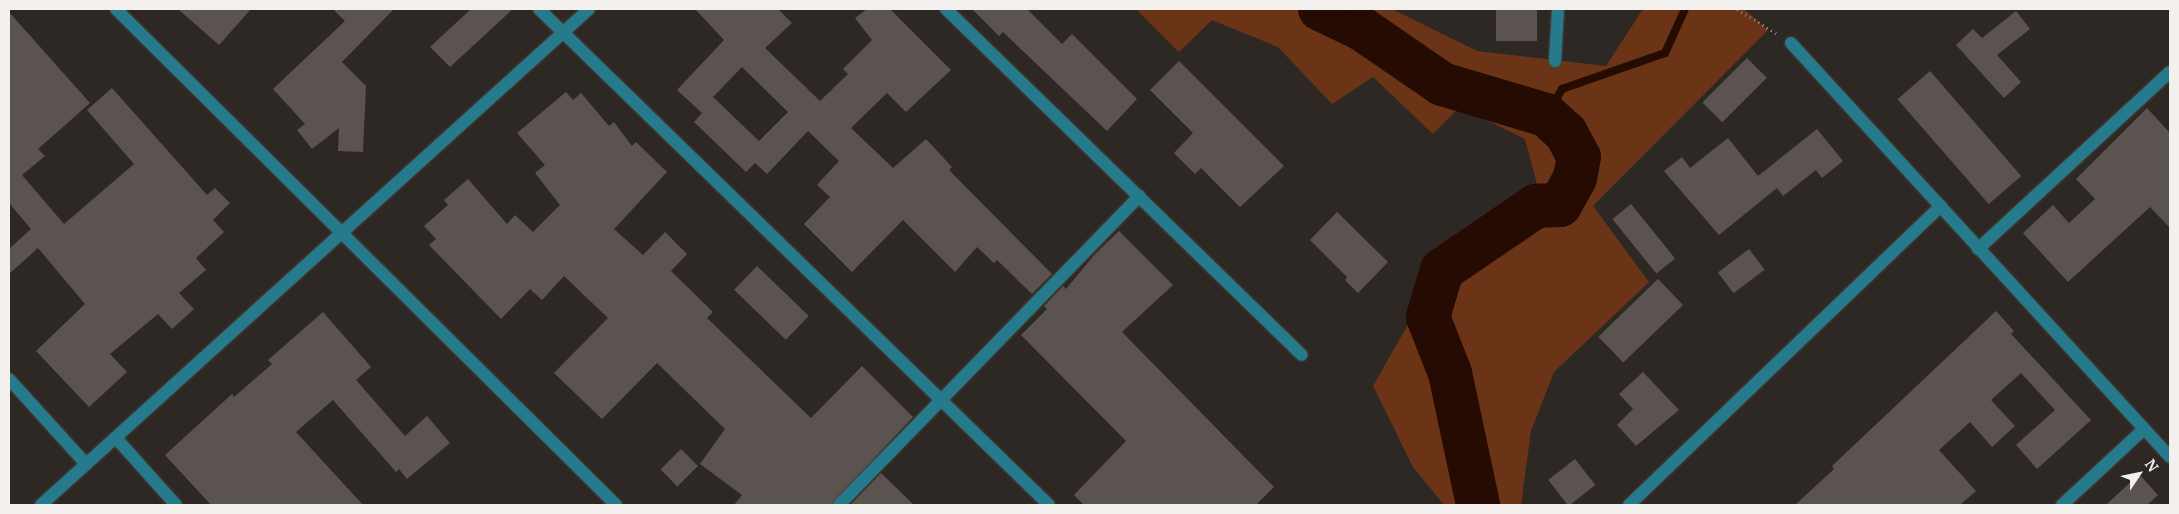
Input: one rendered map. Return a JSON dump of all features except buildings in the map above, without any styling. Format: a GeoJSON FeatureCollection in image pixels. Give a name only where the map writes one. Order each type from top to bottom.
{"type":"FeatureCollection","features":[{"type":"Feature","properties":{"kind":"street"},"geometry":{"type":"LineString","coordinates":[[116,9],[616,505]]}},
{"type":"Feature","properties":{"kind":"street"},"geometry":{"type":"LineString","coordinates":[[540,9],[1049,505]]}},
{"type":"Feature","properties":{"kind":"street"},"geometry":{"type":"LineString","coordinates":[[41,505],[589,9]]}},
{"type":"Feature","properties":{"kind":"street"},"geometry":{"type":"LineString","coordinates":[[946,9],[1302,355]]}},
{"type":"Feature","properties":{"kind":"street"},"geometry":{"type":"LineString","coordinates":[[1555,61],[1558,9]]}},
{"type":"Feature","properties":{"kind":"street"},"geometry":{"type":"LineString","coordinates":[[1791,43],[2170,457]]}},
{"type":"Feature","properties":{"kind":"street"},"geometry":{"type":"LineString","coordinates":[[1978,249],[2170,72]]}},
{"type":"Feature","properties":{"kind":"street"},"geometry":{"type":"LineString","coordinates":[[839,505],[1139,196]]}},
{"type":"Feature","properties":{"kind":"street"},"geometry":{"type":"LineString","coordinates":[[1629,505],[1940,206]]}},
{"type":"Feature","properties":{"kind":"street"},"geometry":{"type":"LineString","coordinates":[[9,379],[86,464]]}},
{"type":"Feature","properties":{"kind":"street"},"geometry":{"type":"LineString","coordinates":[[2062,505],[2144,429]]}},
{"type":"Feature","properties":{"kind":"street"},"geometry":{"type":"LineString","coordinates":[[116,438],[176,505]]}},
{"type":"Feature","properties":{"kind":"path"},"geometry":{"type":"LineString","coordinates":[[1737,9],[1791,43]]}},
{"type":"Feature","properties":{"kind":"shaded area"},"geometry":{"type":"Polygon","coordinates":[[[1136,9],[1392,9],[1477,51],[1606,66],[1643,9],[1744,9],[1768,30],[1593,206],[1649,282],[1554,372],[1531,431],[1521,505],[1444,505],[1413,467],[1373,386],[1422,300],[1452,257],[1520,210],[1537,184],[1525,139],[1460,107],[1433,134],[1373,77],[1332,104],[1278,47],[1212,20],[1179,52],[1136,9]]]}},
{"type":"Feature","properties":{"kind":"waterway"},"geometry":{"type":"LineString","coordinates":[[1320,9],[1362,29],[1442,84],[1546,115],[1566,133],[1579,157],[1575,178],[1560,205],[1536,206],[1442,270],[1428,317],[1450,373],[1478,505]]}},
{"type":"Feature","properties":{"kind":"waterway"},"geometry":{"type":"LineString","coordinates":[[1546,115],[1562,89],[1665,53],[1685,9]]}}]}
